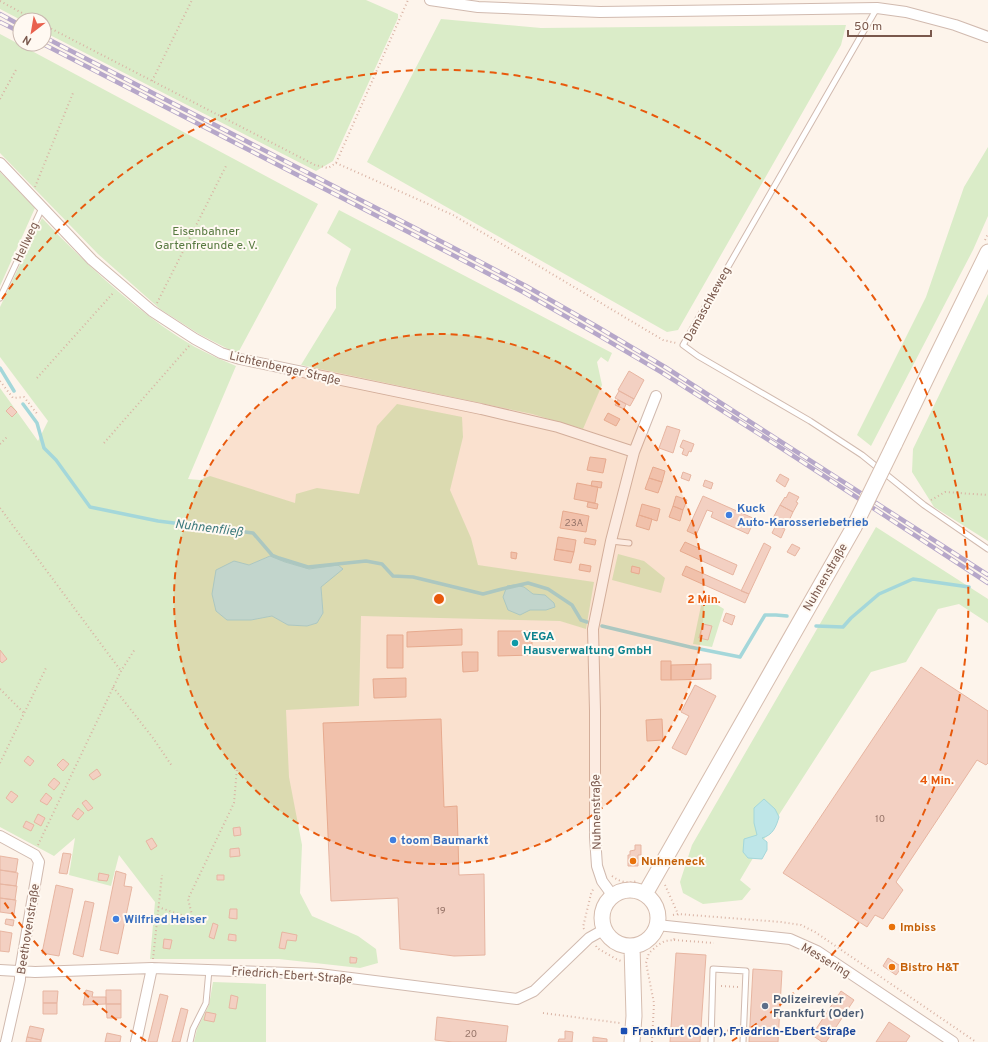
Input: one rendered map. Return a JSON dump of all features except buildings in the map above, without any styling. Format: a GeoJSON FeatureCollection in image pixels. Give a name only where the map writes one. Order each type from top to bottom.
{"type":"FeatureCollection","features":[{"type":"Feature","properties":{"kind":"main road","name":"Nuhnenstraße"},"geometry":{"type":"LineString","coordinates":[[642,887],[854,527],[988,252]]}},
{"type":"Feature","properties":{"kind":"main road"},"geometry":{"type":"LineString","coordinates":[[642,887],[655,904],[658,911],[657,925],[654,933],[648,940],[632,946],[623,945],[616,942],[609,936],[602,920],[603,911],[607,903],[618,892],[642,887]]}},
{"type":"Feature","properties":{"kind":"main road"},"geometry":{"type":"LineString","coordinates":[[632,946],[634,1016],[632,1042]]}},
{"type":"Feature","properties":{"kind":"street"},"geometry":{"type":"LineString","coordinates":[[430,0],[492,8],[600,12],[877,8],[906,12],[955,25],[988,37]]}},
{"type":"Feature","properties":{"kind":"street","name":"Damaschkeweg"},"geometry":{"type":"LineString","coordinates":[[877,8],[888,0]]}},
{"type":"Feature","properties":{"kind":"street","name":"Lichtenberger Straße"},"geometry":{"type":"LineString","coordinates":[[0,163],[92,260],[152,311],[195,339],[220,353],[240,359],[558,427],[634,452]]}},
{"type":"Feature","properties":{"kind":"street","name":"Nuhnenstraße"},"geometry":{"type":"LineString","coordinates":[[613,896],[600,876],[597,866],[595,837],[593,629],[611,541],[634,452],[656,396]]}},
{"type":"Feature","properties":{"kind":"street"},"geometry":{"type":"LineString","coordinates":[[0,836],[34,854]]}},
{"type":"Feature","properties":{"kind":"street","name":"Beethovenstraße"},"geometry":{"type":"LineString","coordinates":[[6,1042],[20,980],[20,970],[39,862],[34,854]]}},
{"type":"Feature","properties":{"kind":"street","name":"Messering"},"geometry":{"type":"LineString","coordinates":[[657,925],[790,939],[817,951],[953,1042]]}},
{"type":"Feature","properties":{"kind":"street","name":"Friedrich-Ebert-Straße"},"geometry":{"type":"LineString","coordinates":[[0,970],[35,972],[152,968],[319,974],[517,999],[534,991],[589,938],[605,929]]}},
{"type":"Feature","properties":{"kind":"street"},"geometry":{"type":"LineString","coordinates":[[136,1042],[152,968]]}},
{"type":"Feature","properties":{"kind":"lane","name":"Damaschkeweg"},"geometry":{"type":"LineString","coordinates":[[877,8],[683,345],[698,356],[810,421],[862,455],[924,505],[988,549]]}},
{"type":"Feature","properties":{"kind":"lane","name":"Hellweg"},"geometry":{"type":"LineString","coordinates":[[0,298],[42,208]]}},
{"type":"Feature","properties":{"kind":"lane"},"geometry":{"type":"LineString","coordinates":[[611,541],[628,543]]}},
{"type":"Feature","properties":{"kind":"lane"},"geometry":{"type":"LineString","coordinates":[[712,1042],[714,969],[746,971],[743,1042]]}},
{"type":"Feature","properties":{"kind":"lane"},"geometry":{"type":"LineString","coordinates":[[190,1042],[193,1029],[206,1003],[209,970]]}},
{"type":"Feature","properties":{"kind":"path"},"geometry":{"type":"LineString","coordinates":[[152,81],[192,0]]}},
{"type":"Feature","properties":{"kind":"path"},"geometry":{"type":"LineString","coordinates":[[52,28],[315,166],[328,168],[336,163],[408,0]]}},
{"type":"Feature","properties":{"kind":"path"},"geometry":{"type":"LineString","coordinates":[[0,2],[19,12]]}},
{"type":"Feature","properties":{"kind":"path"},"geometry":{"type":"LineString","coordinates":[[0,99],[17,68]]}},
{"type":"Feature","properties":{"kind":"path"},"geometry":{"type":"LineString","coordinates":[[32,195],[73,93]]}},
{"type":"Feature","properties":{"kind":"path"},"geometry":{"type":"LineString","coordinates":[[336,163],[453,215],[663,340],[683,345]]}},
{"type":"Feature","properties":{"kind":"path"},"geometry":{"type":"LineString","coordinates":[[152,311],[226,166]]}},
{"type":"Feature","properties":{"kind":"path"},"geometry":{"type":"LineString","coordinates":[[37,378],[121,284]]}},
{"type":"Feature","properties":{"kind":"path"},"geometry":{"type":"LineString","coordinates":[[104,443],[195,339]]}},
{"type":"Feature","properties":{"kind":"path"},"geometry":{"type":"LineString","coordinates":[[0,381],[12,398],[24,397],[38,415]]}},
{"type":"Feature","properties":{"kind":"path"},"geometry":{"type":"LineString","coordinates":[[0,444],[7,438]]}},
{"type":"Feature","properties":{"kind":"path"},"geometry":{"type":"LineString","coordinates":[[924,505],[945,492],[988,495]]}},
{"type":"Feature","properties":{"kind":"path"},"geometry":{"type":"LineString","coordinates":[[0,508],[120,671]]}},
{"type":"Feature","properties":{"kind":"path"},"geometry":{"type":"LineString","coordinates":[[34,854],[120,671],[135,650]]}},
{"type":"Feature","properties":{"kind":"path"},"geometry":{"type":"LineString","coordinates":[[0,763],[46,668]]}},
{"type":"Feature","properties":{"kind":"path"},"geometry":{"type":"LineString","coordinates":[[113,687],[153,738],[172,766]]}},
{"type":"Feature","properties":{"kind":"path"},"geometry":{"type":"LineString","coordinates":[[0,689],[24,712]]}},
{"type":"Feature","properties":{"kind":"path"},"geometry":{"type":"LineString","coordinates":[[158,907],[193,919],[188,899],[234,803],[237,768]]}},
{"type":"Feature","properties":{"kind":"path"},"geometry":{"type":"LineString","coordinates":[[618,960],[597,948],[583,927],[591,894],[598,878],[606,869],[618,881],[631,883],[642,887]]}},
{"type":"Feature","properties":{"kind":"path"},"geometry":{"type":"LineString","coordinates":[[152,968],[162,875]]}},
{"type":"Feature","properties":{"kind":"path"},"geometry":{"type":"LineString","coordinates":[[652,1042],[654,1003],[646,963],[649,952],[664,941],[674,940],[677,927],[678,914],[666,885]]}},
{"type":"Feature","properties":{"kind":"path"},"geometry":{"type":"LineString","coordinates":[[713,986],[746,987]]}},
{"type":"Feature","properties":{"kind":"path"},"geometry":{"type":"LineString","coordinates":[[543,1013],[620,1023]]}},
{"type":"Feature","properties":{"kind":"path"},"geometry":{"type":"LineString","coordinates":[[712,1029],[743,1032]]}},
{"type":"Feature","properties":{"kind":"green space"},"geometry":{"type":"Polygon","coordinates":[[[0,0],[366,0],[398,14],[398,18],[333,161],[316,171],[52,36],[52,12],[12,12],[12,15],[0,9],[0,0]]]}},
{"type":"Feature","properties":{"kind":"green space"},"geometry":{"type":"Polygon","coordinates":[[[441,19],[541,28],[846,25],[841,45],[678,330],[667,332],[367,162],[441,19]]]}},
{"type":"Feature","properties":{"kind":"green space","name":"Eisenbahner Gartenfreunde e. V."},"geometry":{"type":"Polygon","coordinates":[[[0,34],[12,40],[12,52],[34,52],[318,204],[238,353],[199,334],[160,309],[98,254],[0,153],[0,34]]]}},
{"type":"Feature","properties":{"kind":"green space"},"geometry":{"type":"Polygon","coordinates":[[[988,147],[988,216],[973,250],[871,446],[857,435],[926,297],[964,187],[988,147]]]}},
{"type":"Feature","properties":{"kind":"green space"},"geometry":{"type":"Polygon","coordinates":[[[0,172],[35,208],[0,286],[0,172]]]}},
{"type":"Feature","properties":{"kind":"green space"},"geometry":{"type":"Polygon","coordinates":[[[339,210],[612,353],[608,362],[601,357],[597,362],[602,385],[583,429],[532,414],[301,365],[336,308],[336,288],[351,249],[327,233],[339,210]]]}},
{"type":"Feature","properties":{"kind":"green space"},"geometry":{"type":"Polygon","coordinates":[[[42,218],[77,254],[133,304],[174,334],[195,347],[236,366],[188,479],[200,480],[210,476],[295,503],[296,494],[317,488],[359,494],[377,426],[397,404],[462,417],[463,437],[450,490],[471,538],[478,565],[594,582],[586,629],[560,621],[361,616],[359,706],[286,710],[289,777],[302,845],[300,893],[312,916],[358,936],[376,949],[378,963],[360,968],[279,959],[150,959],[155,902],[119,855],[111,886],[69,875],[75,838],[54,856],[0,827],[0,388],[38,441],[48,421],[0,357],[0,307],[42,218]],[[270,556],[249,565],[234,562],[212,594],[217,611],[227,620],[251,620],[272,616],[288,625],[307,626],[317,623],[323,613],[321,587],[338,565],[309,569],[270,556]]]}},
{"type":"Feature","properties":{"kind":"green space"},"geometry":{"type":"Polygon","coordinates":[[[988,294],[988,541],[934,507],[912,472],[913,449],[988,294]]]}},
{"type":"Feature","properties":{"kind":"green space"},"geometry":{"type":"Polygon","coordinates":[[[876,527],[988,599],[988,623],[959,604],[938,609],[906,662],[871,672],[775,821],[740,880],[751,889],[742,900],[703,904],[683,893],[680,882],[692,845],[876,527]]]}},
{"type":"Feature","properties":{"kind":"green space"},"geometry":{"type":"Polygon","coordinates":[[[618,554],[644,561],[665,578],[661,593],[612,580],[618,554]]]}},
{"type":"Feature","properties":{"kind":"green space"},"geometry":{"type":"Polygon","coordinates":[[[703,596],[724,609],[712,647],[693,644],[703,596]]]}},
{"type":"Feature","properties":{"kind":"green space"},"geometry":{"type":"Polygon","coordinates":[[[213,982],[266,984],[266,1042],[194,1042],[197,1029],[209,1005],[213,982]]]}},
{"type":"Feature","properties":{"kind":"water"},"geometry":{"type":"Polygon","coordinates":[[[270,556],[309,569],[338,565],[343,569],[321,587],[323,613],[317,623],[307,626],[288,625],[272,616],[251,620],[227,620],[216,611],[212,594],[216,570],[234,561],[249,565],[270,556]]]}},
{"type":"Feature","properties":{"kind":"water"},"geometry":{"type":"Polygon","coordinates":[[[514,585],[524,587],[533,594],[545,595],[554,603],[555,607],[546,610],[530,610],[520,615],[508,610],[503,597],[507,586],[514,585]]]}},
{"type":"Feature","properties":{"kind":"water"},"geometry":{"type":"Polygon","coordinates":[[[764,799],[775,809],[779,817],[774,830],[766,837],[762,838],[767,842],[767,850],[762,859],[748,858],[743,852],[744,839],[757,835],[754,823],[754,808],[764,799]]]}},
{"type":"Feature","properties":{"kind":"waterway","name":"Nuhnenfließ"},"geometry":{"type":"LineString","coordinates":[[0,368],[14,391]]}},
{"type":"Feature","properties":{"kind":"waterway","name":"Nuhnenfließ"},"geometry":{"type":"LineString","coordinates":[[23,404],[37,423],[44,448],[56,460],[90,507],[158,521],[253,533],[272,555],[308,567],[366,561],[382,564],[393,576],[413,577],[483,594],[528,583],[548,589],[572,605],[581,620],[587,622]]}},
{"type":"Feature","properties":{"kind":"waterway","name":"Nuhnenfließ"},"geometry":{"type":"LineString","coordinates":[[816,626],[843,627],[851,618],[879,594],[913,579],[969,587]]}},
{"type":"Feature","properties":{"kind":"waterway","name":"Nuhnenfließ"},"geometry":{"type":"LineString","coordinates":[[602,626],[690,647],[740,657],[765,615],[787,616]]}},
{"type":"Feature","properties":{"kind":"railway"},"geometry":{"type":"LineString","coordinates":[[0,14],[12,21]]}},
{"type":"Feature","properties":{"kind":"railway"},"geometry":{"type":"LineString","coordinates":[[0,22],[12,28]]}},
{"type":"Feature","properties":{"kind":"railway"},"geometry":{"type":"LineString","coordinates":[[52,41],[526,286],[665,367],[988,575]]}},
{"type":"Feature","properties":{"kind":"railway"},"geometry":{"type":"LineString","coordinates":[[52,49],[523,292],[661,372],[778,446],[988,583]]}},
{"type":"Feature","properties":{"kind":"place","name":"Kuck Auto-Karosseriebetrieb"},"geometry":{"type":"Point","coordinates":[729,515]}},
{"type":"Feature","properties":{"kind":"place","name":"VEGA Hausverwaltung GmbH"},"geometry":{"type":"Point","coordinates":[515,643]}},
{"type":"Feature","properties":{"kind":"place","name":"toom Baumarkt"},"geometry":{"type":"Point","coordinates":[393,840]}},
{"type":"Feature","properties":{"kind":"place","name":"Nuhneneck"},"geometry":{"type":"Point","coordinates":[633,861]}},
{"type":"Feature","properties":{"kind":"place","name":"Wilfried Heiser"},"geometry":{"type":"Point","coordinates":[116,919]}},
{"type":"Feature","properties":{"kind":"place","name":"Imbiss"},"geometry":{"type":"Point","coordinates":[892,927]}},
{"type":"Feature","properties":{"kind":"place","name":"Bistro H&T"},"geometry":{"type":"Point","coordinates":[892,967]}},
{"type":"Feature","properties":{"kind":"place","name":"Polizeirevier Frankfurt (Oder)"},"geometry":{"type":"Point","coordinates":[765,1006]}},
{"type":"Feature","properties":{"kind":"place","name":"Frankfurt (Oder), Friedrich-Ebert-Straße"},"geometry":{"type":"Point","coordinates":[624,1031]}}]}
